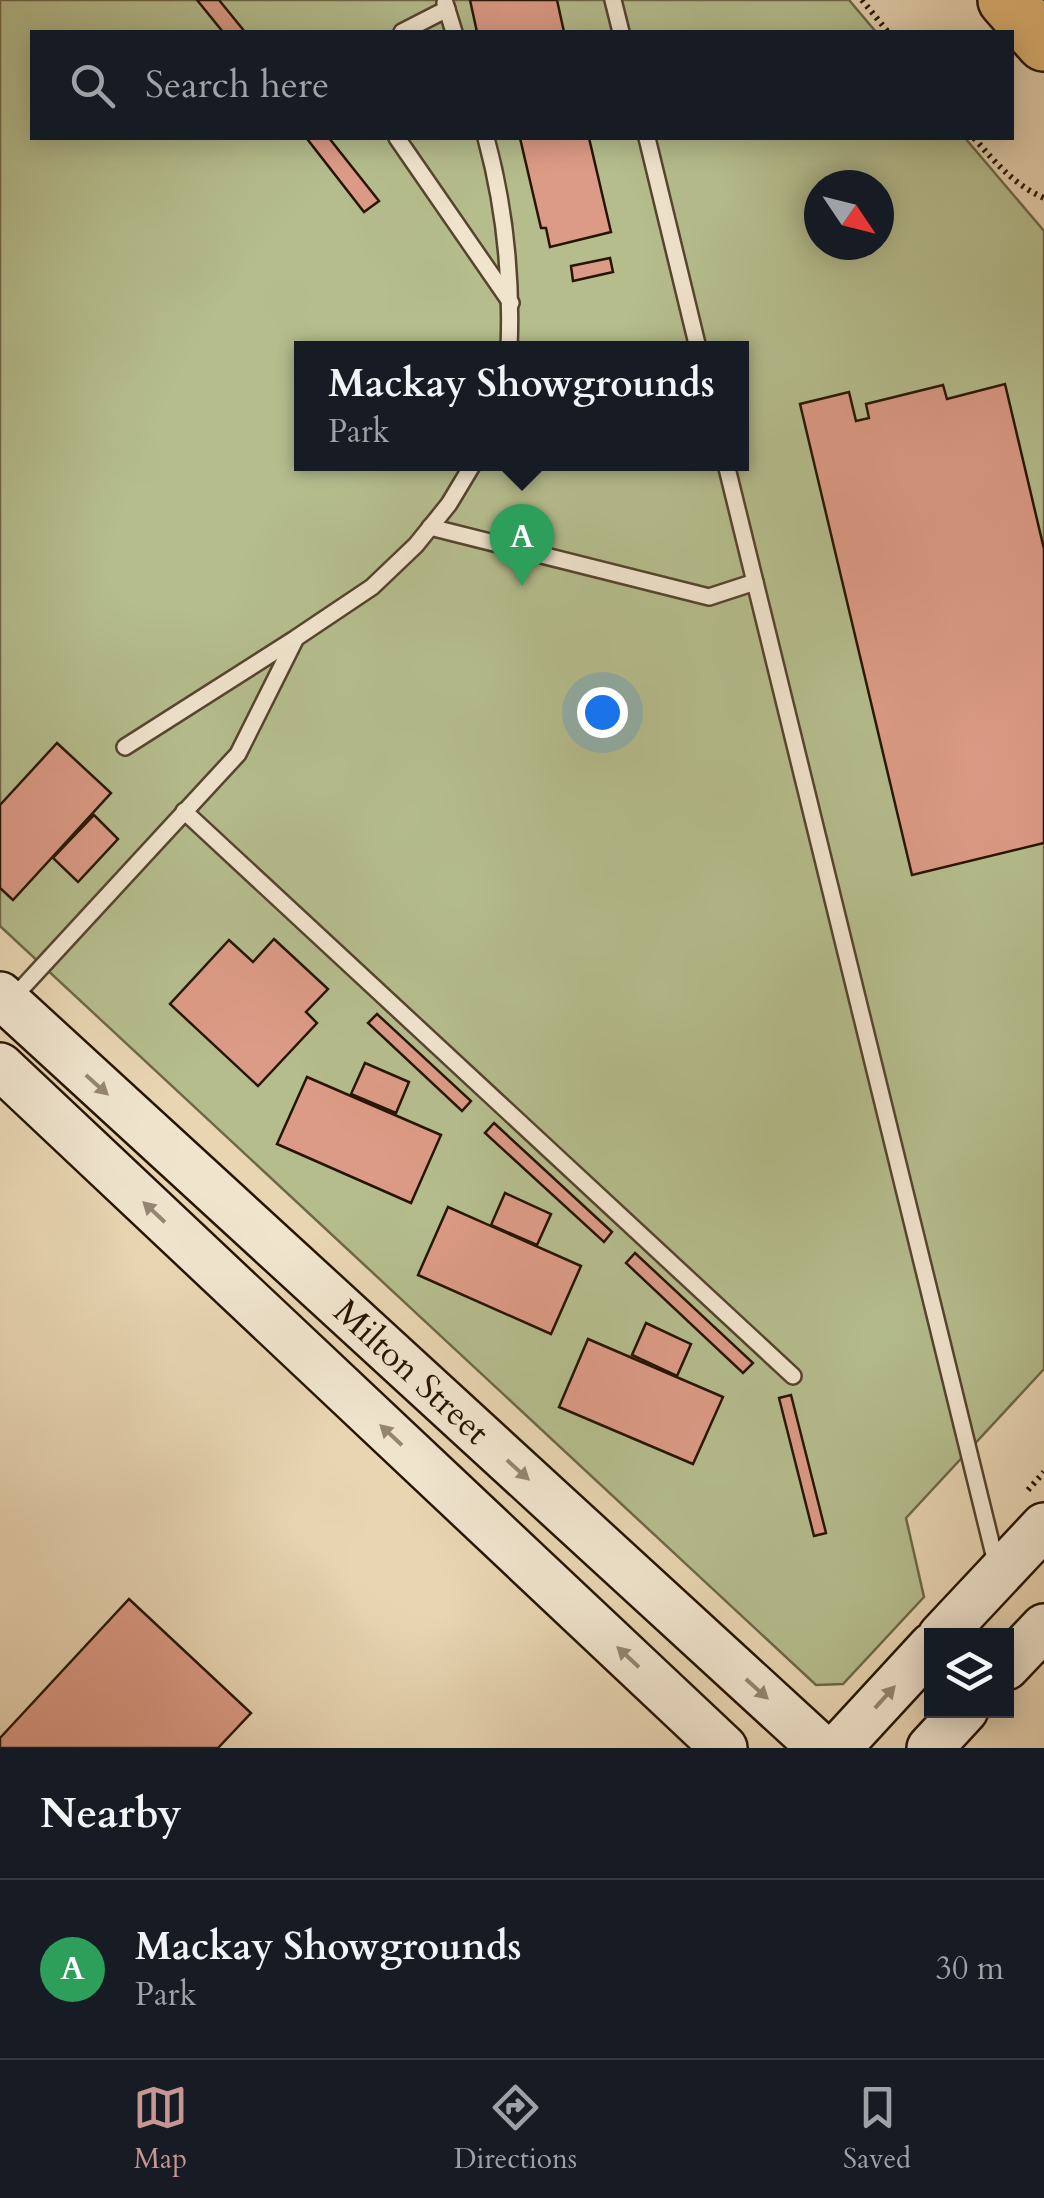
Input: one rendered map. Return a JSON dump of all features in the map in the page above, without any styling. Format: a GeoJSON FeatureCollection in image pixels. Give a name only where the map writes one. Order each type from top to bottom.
{"type":"FeatureCollection","features":[{"type":"Feature","properties":{"kind":"highway"},"geometry":{"type":"LineString","coordinates":[[1006,0],[1044,43]]}},
{"type":"Feature","properties":{"kind":"street","name":"Milton Street"},"geometry":{"type":"LineString","coordinates":[[3,1003],[821,1748]]}},
{"type":"Feature","properties":{"kind":"street"},"geometry":{"type":"LineString","coordinates":[[4,1079],[48,1040]]}},
{"type":"Feature","properties":{"kind":"street","name":"Milton Street"},"geometry":{"type":"LineString","coordinates":[[4,1079],[724,1748]]}},
{"type":"Feature","properties":{"kind":"street"},"geometry":{"type":"LineString","coordinates":[[948,1628],[1044,1526]]}},
{"type":"Feature","properties":{"kind":"street"},"geometry":{"type":"LineString","coordinates":[[1014,1658],[1044,1627]]}},
{"type":"Feature","properties":{"kind":"street"},"geometry":{"type":"LineString","coordinates":[[838,1748],[924,1655]]}},
{"type":"Feature","properties":{"kind":"street"},"geometry":{"type":"LineString","coordinates":[[930,1748],[958,1718]]}},
{"type":"Feature","properties":{"kind":"lane"},"geometry":{"type":"LineString","coordinates":[[613,0],[620,30]]}},
{"type":"Feature","properties":{"kind":"lane"},"geometry":{"type":"LineString","coordinates":[[405,30],[446,5],[453,30]]}},
{"type":"Feature","properties":{"kind":"lane"},"geometry":{"type":"LineString","coordinates":[[398,140],[511,304]]}},
{"type":"Feature","properties":{"kind":"lane"},"geometry":{"type":"LineString","coordinates":[[487,140],[504,209],[510,341]]}},
{"type":"Feature","properties":{"kind":"lane"},"geometry":{"type":"LineString","coordinates":[[647,140],[696,341]]}},
{"type":"Feature","properties":{"kind":"lane"},"geometry":{"type":"LineString","coordinates":[[126,747],[372,587],[430,528],[470,471]]}},
{"type":"Feature","properties":{"kind":"lane"},"geometry":{"type":"LineString","coordinates":[[728,471],[998,1573]]}},
{"type":"Feature","properties":{"kind":"lane"},"geometry":{"type":"LineString","coordinates":[[430,528],[708,597],[755,582]]}},
{"type":"Feature","properties":{"kind":"lane"},"geometry":{"type":"LineString","coordinates":[[3,1003],[238,754],[296,638]]}},
{"type":"Feature","properties":{"kind":"lane"},"geometry":{"type":"LineString","coordinates":[[184,811],[793,1376]]}},
{"type":"Feature","properties":{"kind":"path"},"geometry":{"type":"LineString","coordinates":[[862,0],[886,30]]}},
{"type":"Feature","properties":{"kind":"path"},"geometry":{"type":"LineString","coordinates":[[976,140],[1021,188],[1044,198]]}},
{"type":"Feature","properties":{"kind":"green space"},"geometry":{"type":"Polygon","coordinates":[[[0,0],[849,0],[874,30],[30,30],[30,140],[967,140],[1044,231],[1044,1369],[906,1518],[924,1597],[843,1684],[816,1685],[0,926],[0,0]]]}},
{"type":"Feature","properties":{"kind":"building"},"geometry":{"type":"Polygon","coordinates":[[[197,0],[219,0],[243,30],[221,30],[197,0]]]}},
{"type":"Feature","properties":{"kind":"building"},"geometry":{"type":"Polygon","coordinates":[[[470,0],[557,0],[564,30],[477,30],[470,0]]]}},
{"type":"Feature","properties":{"kind":"building"},"geometry":{"type":"Polygon","coordinates":[[[308,140],[331,140],[379,201],[364,212],[308,140]]]}},
{"type":"Feature","properties":{"kind":"building"},"geometry":{"type":"Polygon","coordinates":[[[520,140],[589,140],[611,232],[550,247],[546,228],[541,228],[520,140]]]}},
{"type":"Feature","properties":{"kind":"building"},"geometry":{"type":"Polygon","coordinates":[[[610,258],[613,272],[573,281],[571,266],[610,258]]]}},
{"type":"Feature","properties":{"kind":"building"},"geometry":{"type":"Polygon","coordinates":[[[1005,384],[1044,549],[1044,843],[912,875],[800,404],[849,392],[856,421],[869,418],[866,404],[943,385],[947,399],[1005,384]]]}},
{"type":"Feature","properties":{"kind":"building"},"geometry":{"type":"Polygon","coordinates":[[[57,743],[111,793],[13,900],[0,888],[0,805],[57,743]]]}},
{"type":"Feature","properties":{"kind":"building"},"geometry":{"type":"Polygon","coordinates":[[[94,815],[118,839],[78,882],[53,858],[94,815]]]}},
{"type":"Feature","properties":{"kind":"building"},"geometry":{"type":"Polygon","coordinates":[[[274,939],[328,989],[306,1012],[317,1023],[258,1086],[170,1004],[229,940],[253,962],[274,939]]]}},
{"type":"Feature","properties":{"kind":"building"},"geometry":{"type":"Polygon","coordinates":[[[377,1014],[471,1101],[462,1111],[368,1023],[377,1014]]]}},
{"type":"Feature","properties":{"kind":"building"},"geometry":{"type":"Polygon","coordinates":[[[365,1063],[409,1082],[396,1113],[351,1094],[365,1063]]]}},
{"type":"Feature","properties":{"kind":"building"},"geometry":{"type":"Polygon","coordinates":[[[307,1077],[441,1135],[411,1203],[277,1144],[307,1077]]]}},
{"type":"Feature","properties":{"kind":"building"},"geometry":{"type":"Polygon","coordinates":[[[494,1123],[612,1232],[604,1242],[485,1133],[494,1123]]]}},
{"type":"Feature","properties":{"kind":"building"},"geometry":{"type":"Polygon","coordinates":[[[505,1193],[551,1214],[537,1245],[491,1225],[505,1193]]]}},
{"type":"Feature","properties":{"kind":"building"},"geometry":{"type":"Polygon","coordinates":[[[448,1207],[581,1266],[551,1334],[418,1275],[448,1207]]]}},
{"type":"Feature","properties":{"kind":"building"},"geometry":{"type":"Polygon","coordinates":[[[635,1253],[753,1363],[743,1373],[626,1263],[635,1253]]]}},
{"type":"Feature","properties":{"kind":"building"},"geometry":{"type":"Polygon","coordinates":[[[646,1323],[691,1344],[677,1376],[632,1355],[646,1323]]]}},
{"type":"Feature","properties":{"kind":"building"},"geometry":{"type":"Polygon","coordinates":[[[588,1339],[723,1397],[693,1464],[559,1407],[588,1339]]]}},
{"type":"Feature","properties":{"kind":"building"},"geometry":{"type":"Polygon","coordinates":[[[791,1395],[826,1533],[814,1536],[779,1398],[791,1395]]]}},
{"type":"Feature","properties":{"kind":"building"},"geometry":{"type":"Polygon","coordinates":[[[129,1599],[251,1713],[218,1748],[0,1748],[0,1738],[129,1599]]]}},
{"type":"Feature","properties":{"kind":"place","name":"Mackay Showgrounds"},"geometry":{"type":"Point","coordinates":[522,586]}}]}
